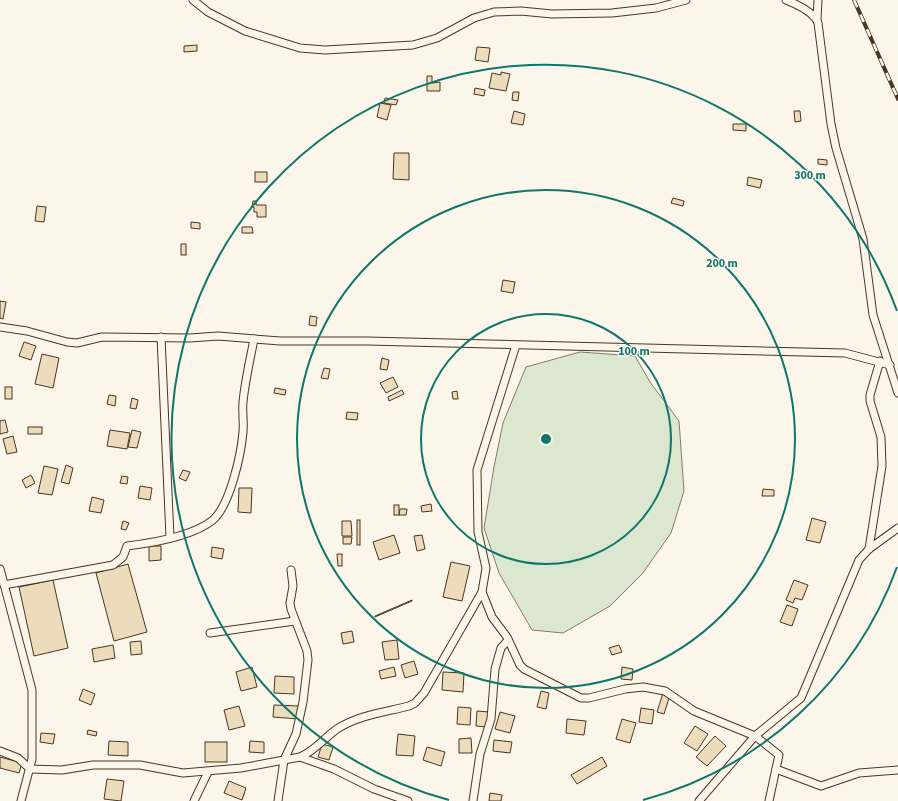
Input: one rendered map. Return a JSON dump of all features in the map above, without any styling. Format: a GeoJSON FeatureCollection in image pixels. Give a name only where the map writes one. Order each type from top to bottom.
{"type":"FeatureCollection","features":[{"type":"Feature","properties":{"kind":"street"},"geometry":{"type":"LineString","coordinates":[[193,0],[208,12],[245,31],[309,50],[382,48],[413,45],[437,38],[474,18],[494,12],[521,10],[552,14],[612,13],[656,8],[686,0]]}},
{"type":"Feature","properties":{"kind":"street"},"geometry":{"type":"LineString","coordinates":[[786,0],[799,6],[817,19]]}},
{"type":"Feature","properties":{"kind":"street"},"geometry":{"type":"LineString","coordinates":[[818,0],[817,19],[831,124],[843,174],[853,200],[863,239],[873,315],[898,393]]}},
{"type":"Feature","properties":{"kind":"street"},"geometry":{"type":"LineString","coordinates":[[0,327],[27,331],[67,342],[77,343],[102,337],[190,338],[218,336],[280,341],[368,341],[845,353],[880,361],[890,365]]}},
{"type":"Feature","properties":{"kind":"street"},"geometry":{"type":"LineString","coordinates":[[161,337],[170,537]]}},
{"type":"Feature","properties":{"kind":"street"},"geometry":{"type":"LineString","coordinates":[[4,585],[113,565],[123,557],[127,546],[193,531],[205,526],[222,511],[233,477],[243,432],[243,402],[254,339]]}},
{"type":"Feature","properties":{"kind":"street"},"geometry":{"type":"LineString","coordinates":[[0,751],[18,758],[30,769],[62,770],[93,765],[140,765],[183,773],[208,772],[241,768],[300,757],[308,753],[337,729],[349,722],[409,706],[415,703],[424,693],[482,592],[486,568],[478,532],[477,470],[516,345]]}},
{"type":"Feature","properties":{"kind":"street"},"geometry":{"type":"LineString","coordinates":[[869,548],[882,466],[881,437],[870,401],[870,395],[880,361]]}},
{"type":"Feature","properties":{"kind":"street"},"geometry":{"type":"LineString","coordinates":[[699,801],[755,736],[801,698],[859,560],[869,548],[898,528]]}},
{"type":"Feature","properties":{"kind":"street"},"geometry":{"type":"LineString","coordinates":[[0,569],[31,680],[33,716],[30,769],[21,801]]}},
{"type":"Feature","properties":{"kind":"street"},"geometry":{"type":"LineString","coordinates":[[278,801],[284,760],[296,734],[307,673],[307,652],[290,603],[293,586],[291,570]]}},
{"type":"Feature","properties":{"kind":"street"},"geometry":{"type":"LineString","coordinates":[[482,592],[492,617],[508,640],[520,666],[524,669],[576,696],[589,698],[625,689],[643,687],[659,689],[665,691],[694,711],[755,736],[779,755],[769,801]]}},
{"type":"Feature","properties":{"kind":"street"},"geometry":{"type":"LineString","coordinates":[[210,633],[295,621]]}},
{"type":"Feature","properties":{"kind":"street"},"geometry":{"type":"LineString","coordinates":[[473,801],[480,754],[491,719],[495,669],[501,648],[508,640]]}},
{"type":"Feature","properties":{"kind":"street"},"geometry":{"type":"LineString","coordinates":[[300,757],[334,769],[374,789],[408,801]]}},
{"type":"Feature","properties":{"kind":"street"},"geometry":{"type":"LineString","coordinates":[[776,769],[821,786],[859,773],[898,770]]}},
{"type":"Feature","properties":{"kind":"street"},"geometry":{"type":"LineString","coordinates":[[194,801],[208,772]]}},
{"type":"Feature","properties":{"kind":"green space"},"geometry":{"type":"Polygon","coordinates":[[[580,352],[635,356],[650,382],[679,421],[684,491],[671,533],[642,574],[610,606],[563,633],[532,630],[499,573],[484,528],[494,467],[503,423],[526,367],[580,352]]]}},
{"type":"Feature","properties":{"kind":"building"},"geometry":{"type":"Polygon","coordinates":[[[197,45],[197,51],[184,52],[184,46],[197,45]]]}},
{"type":"Feature","properties":{"kind":"building"},"geometry":{"type":"Polygon","coordinates":[[[477,47],[490,48],[488,62],[475,60],[477,47]]]}},
{"type":"Feature","properties":{"kind":"building"},"geometry":{"type":"Polygon","coordinates":[[[501,72],[510,74],[506,91],[489,88],[492,73],[501,75],[501,72]]]}},
{"type":"Feature","properties":{"kind":"building"},"geometry":{"type":"Polygon","coordinates":[[[427,76],[432,76],[432,83],[440,82],[440,91],[427,91],[427,76]]]}},
{"type":"Feature","properties":{"kind":"building"},"geometry":{"type":"Polygon","coordinates":[[[475,88],[485,90],[484,96],[474,94],[475,88]]]}},
{"type":"Feature","properties":{"kind":"building"},"geometry":{"type":"Polygon","coordinates":[[[513,92],[519,92],[518,101],[512,100],[513,92]]]}},
{"type":"Feature","properties":{"kind":"building"},"geometry":{"type":"Polygon","coordinates":[[[385,98],[398,100],[396,105],[384,103],[385,98]]]}},
{"type":"Feature","properties":{"kind":"building"},"geometry":{"type":"Polygon","coordinates":[[[380,103],[391,105],[387,120],[377,117],[380,103]]]}},
{"type":"Feature","properties":{"kind":"building"},"geometry":{"type":"Polygon","coordinates":[[[514,111],[525,114],[523,125],[511,123],[514,111]]]}},
{"type":"Feature","properties":{"kind":"building"},"geometry":{"type":"Polygon","coordinates":[[[794,111],[800,111],[801,121],[795,122],[794,111]]]}},
{"type":"Feature","properties":{"kind":"building"},"geometry":{"type":"Polygon","coordinates":[[[733,124],[746,124],[746,131],[733,130],[733,124]]]}},
{"type":"Feature","properties":{"kind":"building"},"geometry":{"type":"Polygon","coordinates":[[[394,153],[409,153],[409,180],[393,179],[394,153]]]}},
{"type":"Feature","properties":{"kind":"building"},"geometry":{"type":"Polygon","coordinates":[[[818,159],[827,160],[827,165],[818,164],[818,159]]]}},
{"type":"Feature","properties":{"kind":"building"},"geometry":{"type":"Polygon","coordinates":[[[255,172],[267,172],[267,182],[255,182],[255,172]]]}},
{"type":"Feature","properties":{"kind":"building"},"geometry":{"type":"Polygon","coordinates":[[[748,177],[762,180],[760,188],[747,185],[748,177]]]}},
{"type":"Feature","properties":{"kind":"building"},"geometry":{"type":"Polygon","coordinates":[[[673,198],[684,201],[683,206],[671,203],[673,198]]]}},
{"type":"Feature","properties":{"kind":"building"},"geometry":{"type":"Polygon","coordinates":[[[253,201],[256,201],[256,205],[266,205],[266,217],[257,217],[257,212],[254,212],[254,207],[252,207],[253,201]]]}},
{"type":"Feature","properties":{"kind":"building"},"geometry":{"type":"Polygon","coordinates":[[[37,206],[46,207],[44,222],[35,221],[37,206]]]}},
{"type":"Feature","properties":{"kind":"building"},"geometry":{"type":"Polygon","coordinates":[[[191,222],[200,223],[200,229],[191,228],[191,222]]]}},
{"type":"Feature","properties":{"kind":"building"},"geometry":{"type":"Polygon","coordinates":[[[242,227],[252,227],[253,233],[242,233],[242,227]]]}},
{"type":"Feature","properties":{"kind":"building"},"geometry":{"type":"Polygon","coordinates":[[[181,244],[186,244],[186,255],[181,255],[181,244]]]}},
{"type":"Feature","properties":{"kind":"building"},"geometry":{"type":"Polygon","coordinates":[[[503,280],[515,282],[513,293],[501,291],[503,280]]]}},
{"type":"Feature","properties":{"kind":"building"},"geometry":{"type":"Polygon","coordinates":[[[0,301],[6,302],[3,319],[0,318],[0,301]]]}},
{"type":"Feature","properties":{"kind":"building"},"geometry":{"type":"Polygon","coordinates":[[[310,316],[317,317],[316,326],[309,325],[310,316]]]}},
{"type":"Feature","properties":{"kind":"building"},"geometry":{"type":"Polygon","coordinates":[[[24,342],[36,346],[31,360],[19,356],[24,342]]]}},
{"type":"Feature","properties":{"kind":"building"},"geometry":{"type":"Polygon","coordinates":[[[42,354],[59,358],[53,388],[35,384],[42,354]]]}},
{"type":"Feature","properties":{"kind":"building"},"geometry":{"type":"Polygon","coordinates":[[[382,358],[389,360],[387,370],[380,369],[382,358]]]}},
{"type":"Feature","properties":{"kind":"building"},"geometry":{"type":"Polygon","coordinates":[[[324,368],[330,369],[328,379],[321,378],[324,368]]]}},
{"type":"Feature","properties":{"kind":"building"},"geometry":{"type":"Polygon","coordinates":[[[393,377],[398,387],[386,393],[380,383],[393,377]]]}},
{"type":"Feature","properties":{"kind":"building"},"geometry":{"type":"Polygon","coordinates":[[[5,387],[12,387],[12,399],[5,399],[5,387]]]}},
{"type":"Feature","properties":{"kind":"building"},"geometry":{"type":"Polygon","coordinates":[[[275,388],[286,390],[285,395],[274,393],[275,388]]]}},
{"type":"Feature","properties":{"kind":"building"},"geometry":{"type":"Polygon","coordinates":[[[402,390],[404,394],[389,401],[388,397],[402,390]]]}},
{"type":"Feature","properties":{"kind":"building"},"geometry":{"type":"Polygon","coordinates":[[[457,391],[458,399],[453,399],[452,392],[457,391]]]}},
{"type":"Feature","properties":{"kind":"building"},"geometry":{"type":"Polygon","coordinates":[[[109,395],[116,396],[115,406],[107,404],[109,395]]]}},
{"type":"Feature","properties":{"kind":"building"},"geometry":{"type":"Polygon","coordinates":[[[132,398],[138,400],[136,409],[130,408],[132,398]]]}},
{"type":"Feature","properties":{"kind":"building"},"geometry":{"type":"Polygon","coordinates":[[[347,412],[358,413],[357,420],[346,419],[347,412]]]}},
{"type":"Feature","properties":{"kind":"building"},"geometry":{"type":"Polygon","coordinates":[[[5,420],[8,432],[0,434],[0,421],[5,420]]]}},
{"type":"Feature","properties":{"kind":"building"},"geometry":{"type":"Polygon","coordinates":[[[28,427],[42,427],[42,434],[28,434],[28,427]]]}},
{"type":"Feature","properties":{"kind":"building"},"geometry":{"type":"Polygon","coordinates":[[[110,430],[130,433],[127,449],[107,446],[110,430]]]}},
{"type":"Feature","properties":{"kind":"building"},"geometry":{"type":"Polygon","coordinates":[[[132,430],[141,432],[137,448],[128,447],[132,430]]]}},
{"type":"Feature","properties":{"kind":"building"},"geometry":{"type":"Polygon","coordinates":[[[13,436],[17,452],[7,454],[3,439],[13,436]]]}},
{"type":"Feature","properties":{"kind":"building"},"geometry":{"type":"Polygon","coordinates":[[[66,465],[73,468],[69,484],[61,482],[66,465]]]}},
{"type":"Feature","properties":{"kind":"building"},"geometry":{"type":"Polygon","coordinates":[[[44,466],[58,469],[52,495],[38,493],[44,466]]]}},
{"type":"Feature","properties":{"kind":"building"},"geometry":{"type":"Polygon","coordinates":[[[183,470],[190,472],[186,481],[179,478],[183,470]]]}},
{"type":"Feature","properties":{"kind":"building"},"geometry":{"type":"Polygon","coordinates":[[[31,475],[35,483],[26,488],[22,480],[31,475]]]}},
{"type":"Feature","properties":{"kind":"building"},"geometry":{"type":"Polygon","coordinates":[[[122,476],[128,477],[127,484],[120,483],[122,476]]]}},
{"type":"Feature","properties":{"kind":"building"},"geometry":{"type":"Polygon","coordinates":[[[140,486],[152,488],[150,500],[138,498],[140,486]]]}},
{"type":"Feature","properties":{"kind":"building"},"geometry":{"type":"Polygon","coordinates":[[[239,488],[252,488],[251,513],[238,512],[239,488]]]}},
{"type":"Feature","properties":{"kind":"building"},"geometry":{"type":"Polygon","coordinates":[[[763,489],[774,490],[774,496],[762,496],[763,489]]]}},
{"type":"Feature","properties":{"kind":"building"},"geometry":{"type":"Polygon","coordinates":[[[92,497],[104,500],[101,513],[89,511],[92,497]]]}},
{"type":"Feature","properties":{"kind":"building"},"geometry":{"type":"Polygon","coordinates":[[[431,504],[432,511],[422,512],[421,506],[431,504]]]}},
{"type":"Feature","properties":{"kind":"building"},"geometry":{"type":"Polygon","coordinates":[[[394,505],[399,505],[399,515],[394,515],[394,505]]]}},
{"type":"Feature","properties":{"kind":"building"},"geometry":{"type":"Polygon","coordinates":[[[400,509],[407,509],[406,515],[399,515],[400,509]]]}},
{"type":"Feature","properties":{"kind":"building"},"geometry":{"type":"Polygon","coordinates":[[[812,518],[826,522],[820,543],[806,540],[812,518]]]}},
{"type":"Feature","properties":{"kind":"building"},"geometry":{"type":"Polygon","coordinates":[[[357,520],[360,520],[360,545],[357,545],[357,520]]]}},
{"type":"Feature","properties":{"kind":"building"},"geometry":{"type":"Polygon","coordinates":[[[123,521],[129,523],[126,530],[121,529],[123,521]]]}},
{"type":"Feature","properties":{"kind":"building"},"geometry":{"type":"Polygon","coordinates":[[[342,521],[351,521],[352,536],[342,536],[342,521]]]}},
{"type":"Feature","properties":{"kind":"building"},"geometry":{"type":"Polygon","coordinates":[[[394,535],[400,553],[379,560],[373,542],[394,535]]]}},
{"type":"Feature","properties":{"kind":"building"},"geometry":{"type":"Polygon","coordinates":[[[422,535],[425,549],[417,551],[414,536],[422,535]]]}},
{"type":"Feature","properties":{"kind":"building"},"geometry":{"type":"Polygon","coordinates":[[[343,537],[352,537],[351,544],[343,544],[343,537]]]}},
{"type":"Feature","properties":{"kind":"building"},"geometry":{"type":"Polygon","coordinates":[[[149,546],[161,546],[161,560],[149,561],[149,546]]]}},
{"type":"Feature","properties":{"kind":"building"},"geometry":{"type":"Polygon","coordinates":[[[212,547],[224,549],[222,559],[211,557],[212,547]]]}},
{"type":"Feature","properties":{"kind":"building"},"geometry":{"type":"Polygon","coordinates":[[[337,554],[342,554],[342,566],[338,566],[337,554]]]}},
{"type":"Feature","properties":{"kind":"building"},"geometry":{"type":"Polygon","coordinates":[[[451,562],[470,566],[462,601],[443,597],[451,562]]]}},
{"type":"Feature","properties":{"kind":"building"},"geometry":{"type":"Polygon","coordinates":[[[128,564],[147,632],[114,641],[96,573],[128,564]]]}},
{"type":"Feature","properties":{"kind":"building"},"geometry":{"type":"Polygon","coordinates":[[[53,580],[68,648],[34,656],[19,587],[53,580]]]}},
{"type":"Feature","properties":{"kind":"building"},"geometry":{"type":"Polygon","coordinates":[[[794,580],[808,585],[802,600],[795,598],[793,603],[786,600],[794,580]]]}},
{"type":"Feature","properties":{"kind":"building"},"geometry":{"type":"Polygon","coordinates":[[[412,601],[375,617],[375,616],[412,601]]]}},
{"type":"Feature","properties":{"kind":"building"},"geometry":{"type":"Polygon","coordinates":[[[787,605],[798,609],[792,626],[780,622],[787,605]]]}},
{"type":"Feature","properties":{"kind":"building"},"geometry":{"type":"Polygon","coordinates":[[[352,631],[354,642],[343,644],[341,633],[352,631]]]}},
{"type":"Feature","properties":{"kind":"building"},"geometry":{"type":"Polygon","coordinates":[[[397,640],[399,659],[385,660],[382,642],[397,640]]]}},
{"type":"Feature","properties":{"kind":"building"},"geometry":{"type":"Polygon","coordinates":[[[141,641],[142,654],[131,655],[130,642],[141,641]]]}},
{"type":"Feature","properties":{"kind":"building"},"geometry":{"type":"Polygon","coordinates":[[[113,645],[115,658],[94,662],[92,649],[113,645]]]}},
{"type":"Feature","properties":{"kind":"building"},"geometry":{"type":"Polygon","coordinates":[[[619,645],[622,652],[612,655],[609,648],[619,645]]]}},
{"type":"Feature","properties":{"kind":"building"},"geometry":{"type":"Polygon","coordinates":[[[414,661],[418,674],[405,678],[401,665],[414,661]]]}},
{"type":"Feature","properties":{"kind":"building"},"geometry":{"type":"Polygon","coordinates":[[[252,667],[257,687],[241,691],[236,672],[252,667]]]}},
{"type":"Feature","properties":{"kind":"building"},"geometry":{"type":"Polygon","coordinates":[[[394,667],[396,676],[381,679],[379,671],[394,667]]]}},
{"type":"Feature","properties":{"kind":"building"},"geometry":{"type":"Polygon","coordinates":[[[622,667],[633,669],[632,680],[621,679],[622,667]]]}},
{"type":"Feature","properties":{"kind":"building"},"geometry":{"type":"Polygon","coordinates":[[[443,672],[464,673],[463,692],[442,690],[443,672]]]}},
{"type":"Feature","properties":{"kind":"building"},"geometry":{"type":"Polygon","coordinates":[[[275,676],[294,677],[294,694],[274,693],[275,676]]]}},
{"type":"Feature","properties":{"kind":"building"},"geometry":{"type":"Polygon","coordinates":[[[83,689],[95,694],[91,705],[79,700],[83,689]]]}},
{"type":"Feature","properties":{"kind":"building"},"geometry":{"type":"Polygon","coordinates":[[[541,691],[549,693],[546,709],[537,707],[541,691]]]}},
{"type":"Feature","properties":{"kind":"building"},"geometry":{"type":"Polygon","coordinates":[[[663,693],[670,695],[664,714],[657,712],[663,693]]]}},
{"type":"Feature","properties":{"kind":"building"},"geometry":{"type":"Polygon","coordinates":[[[274,705],[299,706],[298,719],[273,717],[274,705]]]}},
{"type":"Feature","properties":{"kind":"building"},"geometry":{"type":"Polygon","coordinates":[[[239,706],[245,726],[229,730],[224,710],[239,706]]]}},
{"type":"Feature","properties":{"kind":"building"},"geometry":{"type":"Polygon","coordinates":[[[458,707],[471,708],[470,725],[457,724],[458,707]]]}},
{"type":"Feature","properties":{"kind":"building"},"geometry":{"type":"Polygon","coordinates":[[[641,708],[654,710],[652,724],[639,722],[641,708]]]}},
{"type":"Feature","properties":{"kind":"building"},"geometry":{"type":"Polygon","coordinates":[[[477,711],[489,712],[487,727],[476,726],[477,711]]]}},
{"type":"Feature","properties":{"kind":"building"},"geometry":{"type":"Polygon","coordinates":[[[500,712],[515,716],[510,733],[495,729],[500,712]]]}},
{"type":"Feature","properties":{"kind":"building"},"geometry":{"type":"Polygon","coordinates":[[[567,719],[586,721],[584,735],[566,733],[567,719]]]}},
{"type":"Feature","properties":{"kind":"building"},"geometry":{"type":"Polygon","coordinates":[[[622,719],[636,723],[630,743],[616,739],[622,719]]]}},
{"type":"Feature","properties":{"kind":"building"},"geometry":{"type":"Polygon","coordinates":[[[695,726],[708,734],[697,751],[684,743],[695,726]]]}},
{"type":"Feature","properties":{"kind":"building"},"geometry":{"type":"Polygon","coordinates":[[[88,730],[97,732],[96,736],[87,734],[88,730]]]}},
{"type":"Feature","properties":{"kind":"building"},"geometry":{"type":"Polygon","coordinates":[[[41,733],[55,734],[53,744],[40,742],[41,733]]]}},
{"type":"Feature","properties":{"kind":"building"},"geometry":{"type":"Polygon","coordinates":[[[398,734],[415,736],[413,756],[396,755],[398,734]]]}},
{"type":"Feature","properties":{"kind":"building"},"geometry":{"type":"Polygon","coordinates":[[[715,736],[726,746],[707,766],[696,757],[715,736]]]}},
{"type":"Feature","properties":{"kind":"building"},"geometry":{"type":"Polygon","coordinates":[[[471,738],[472,753],[459,753],[459,739],[471,738]]]}},
{"type":"Feature","properties":{"kind":"building"},"geometry":{"type":"Polygon","coordinates":[[[494,740],[512,742],[510,753],[493,751],[494,740]]]}},
{"type":"Feature","properties":{"kind":"building"},"geometry":{"type":"Polygon","coordinates":[[[109,741],[128,742],[128,756],[108,755],[109,741]]]}},
{"type":"Feature","properties":{"kind":"building"},"geometry":{"type":"Polygon","coordinates":[[[250,741],[264,742],[264,753],[249,752],[250,741]]]}},
{"type":"Feature","properties":{"kind":"building"},"geometry":{"type":"Polygon","coordinates":[[[205,742],[227,742],[227,762],[205,762],[205,742]]]}},
{"type":"Feature","properties":{"kind":"building"},"geometry":{"type":"Polygon","coordinates":[[[322,744],[333,747],[329,760],[318,757],[322,744]]]}},
{"type":"Feature","properties":{"kind":"building"},"geometry":{"type":"Polygon","coordinates":[[[427,747],[445,752],[441,766],[423,760],[427,747]]]}},
{"type":"Feature","properties":{"kind":"building"},"geometry":{"type":"Polygon","coordinates":[[[0,757],[22,763],[19,773],[0,768],[0,757]]]}},
{"type":"Feature","properties":{"kind":"building"},"geometry":{"type":"Polygon","coordinates":[[[602,757],[607,766],[577,784],[571,775],[602,757]]]}},
{"type":"Feature","properties":{"kind":"building"},"geometry":{"type":"Polygon","coordinates":[[[107,779],[124,781],[121,801],[104,799],[107,779]]]}},
{"type":"Feature","properties":{"kind":"building"},"geometry":{"type":"Polygon","coordinates":[[[229,781],[246,788],[242,800],[224,793],[229,781]]]}},
{"type":"Feature","properties":{"kind":"building"},"geometry":{"type":"Polygon","coordinates":[[[490,793],[502,795],[501,801],[489,801],[490,793]]]}},
{"type":"Feature","properties":{"kind":"railway"},"geometry":{"type":"LineString","coordinates":[[854,0],[898,99]]}}]}
